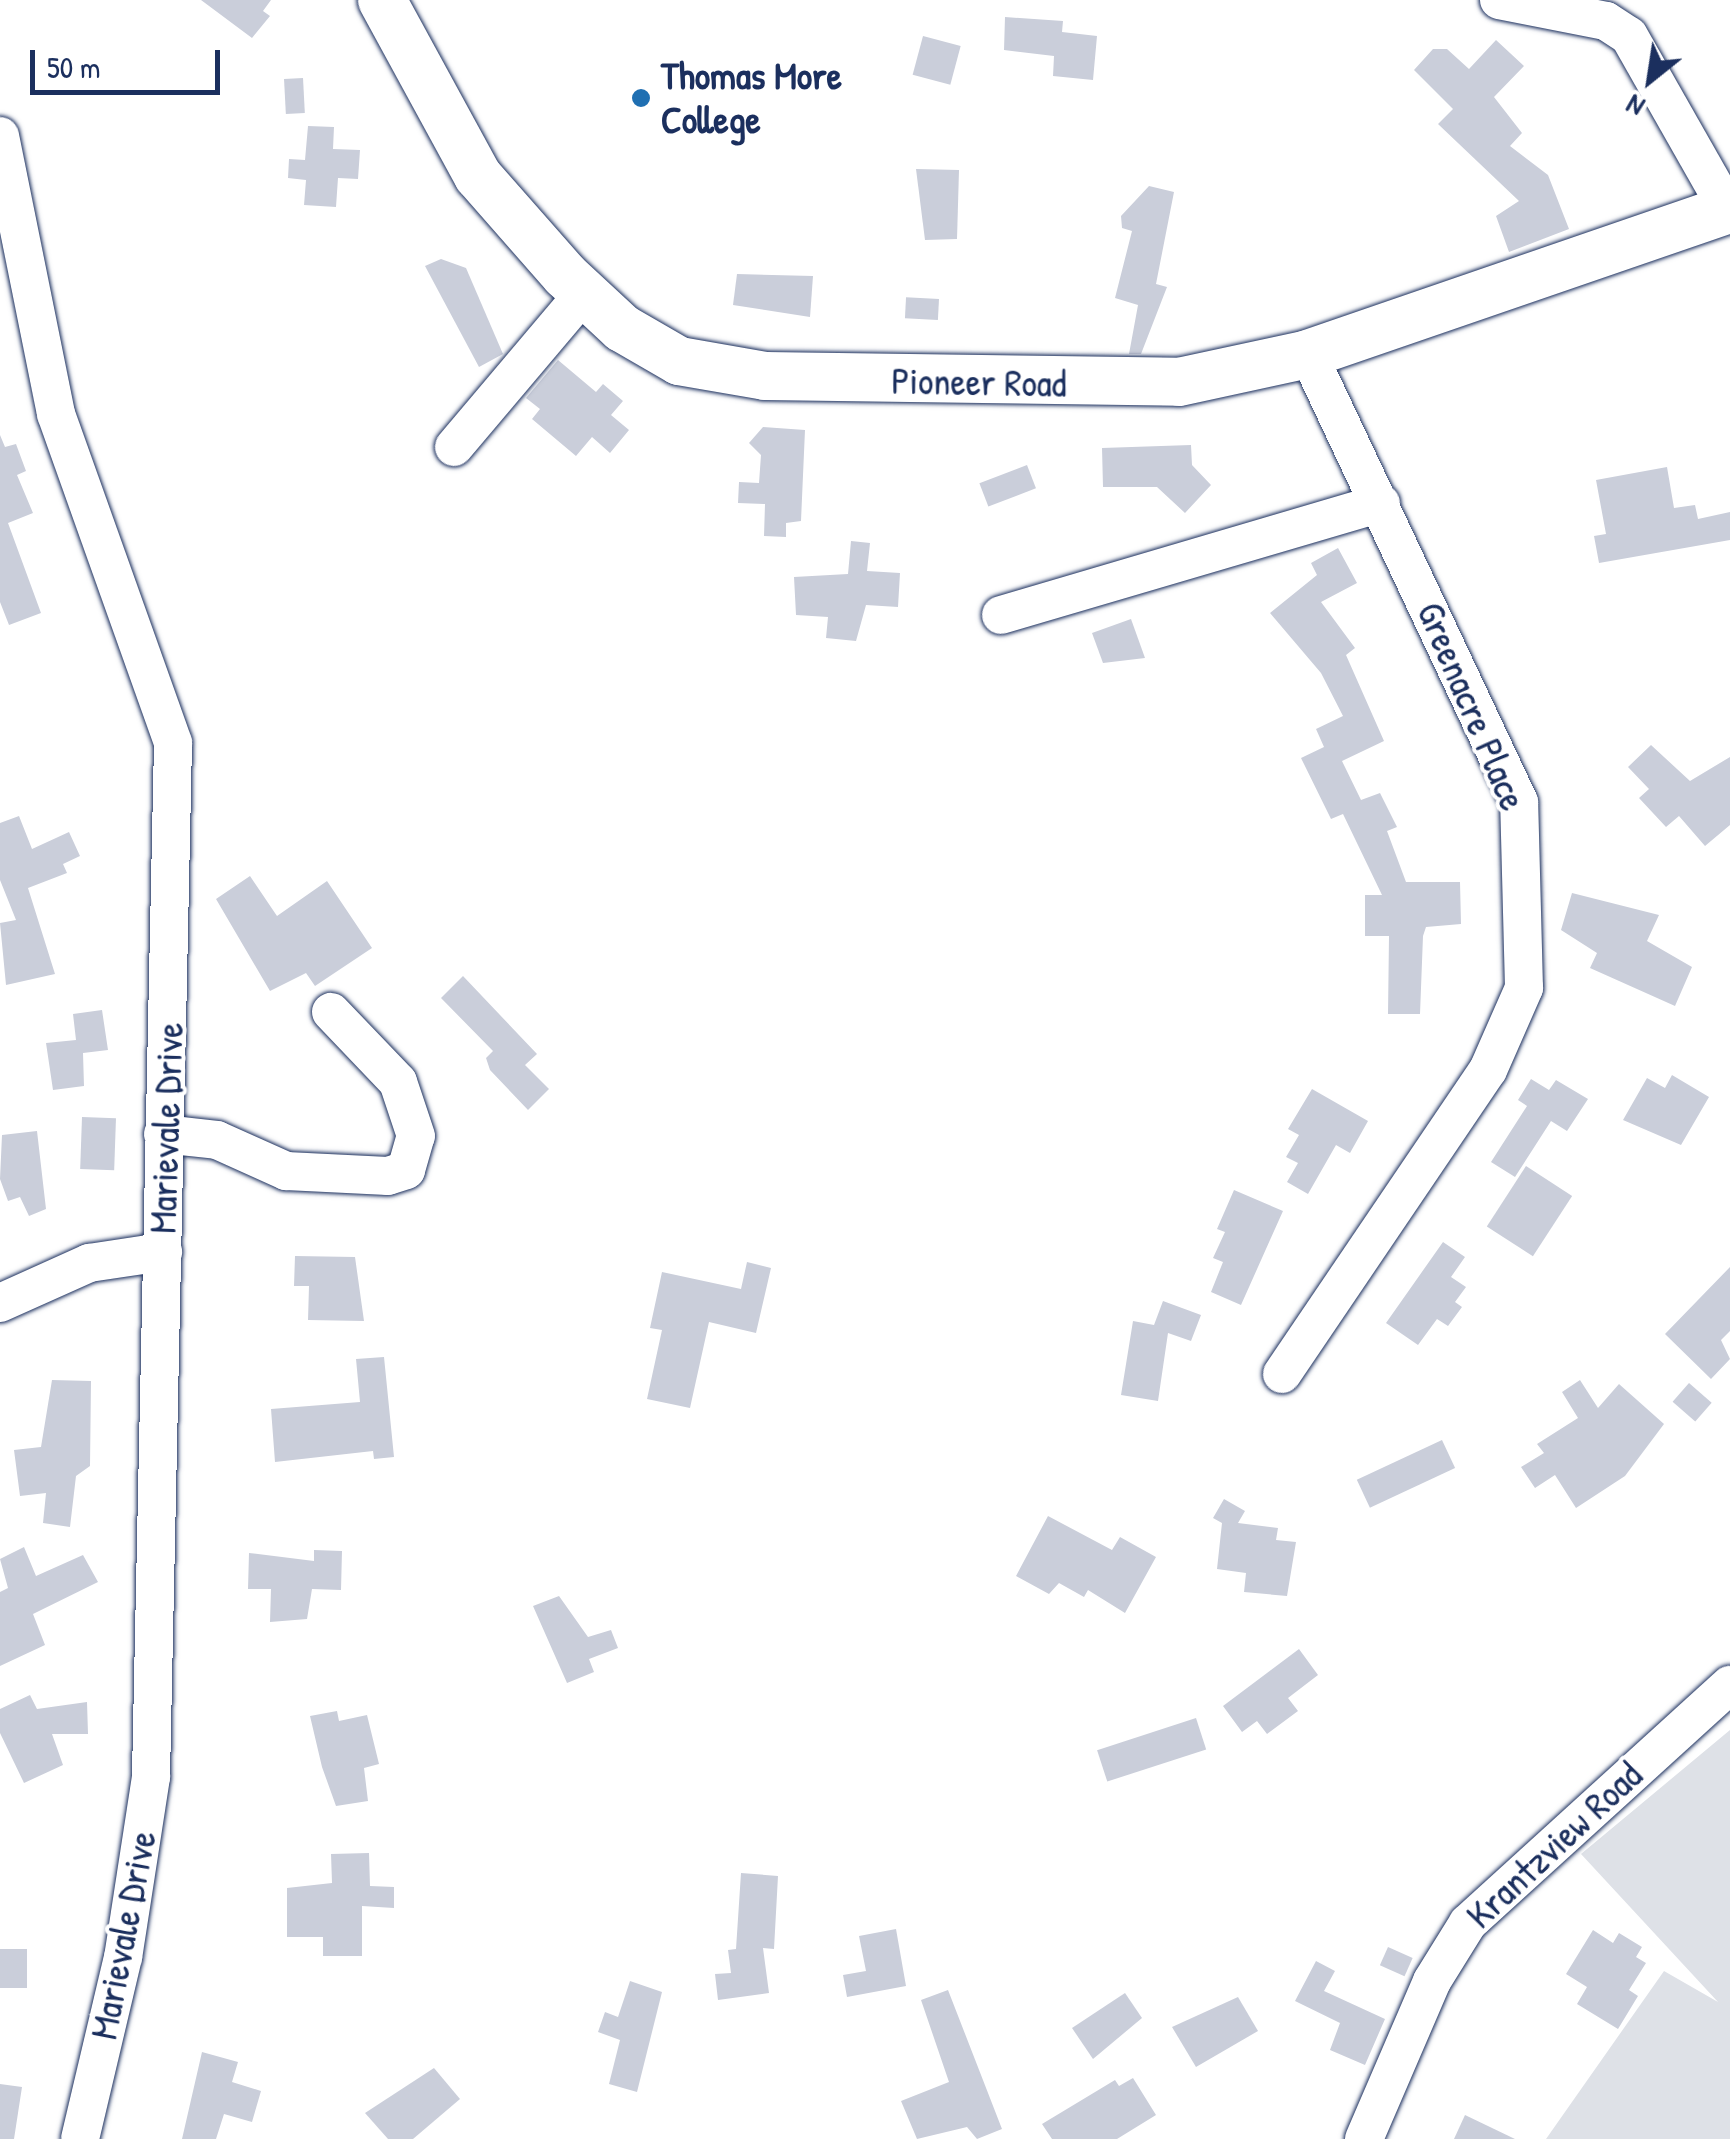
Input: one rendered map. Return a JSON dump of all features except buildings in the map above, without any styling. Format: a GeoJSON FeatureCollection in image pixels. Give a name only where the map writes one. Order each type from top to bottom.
{"type":"FeatureCollection","features":[{"type":"Feature","properties":{"kind":"main road","name":"Pioneer Road"},"geometry":{"type":"LineString","coordinates":[[382,0],[478,176],[584,293],[622,328],[679,361],[766,376],[1179,382],[1308,354],[1729,209]]}},
{"type":"Feature","properties":{"kind":"street"},"geometry":{"type":"LineString","coordinates":[[1499,0],[1606,21],[1629,36],[1729,209]]}},
{"type":"Feature","properties":{"kind":"street","name":"Marievale Drive"},"geometry":{"type":"LineString","coordinates":[[0,136],[56,414],[158,685],[173,744],[152,1777],[124,1958],[80,2139]]}},
{"type":"Feature","properties":{"kind":"street"},"geometry":{"type":"LineString","coordinates":[[454,446],[584,293]]}},
{"type":"Feature","properties":{"kind":"street","name":"Greenacre Place"},"geometry":{"type":"LineString","coordinates":[[1282,1374],[1488,1070],[1524,988],[1519,802],[1308,354]]}},
{"type":"Feature","properties":{"kind":"street"},"geometry":{"type":"LineString","coordinates":[[1001,615],[1381,503]]}},
{"type":"Feature","properties":{"kind":"street"},"geometry":{"type":"LineString","coordinates":[[163,1134],[217,1140],[286,1171],[388,1176],[406,1170],[416,1136],[402,1092],[332,1012]]}},
{"type":"Feature","properties":{"kind":"street"},"geometry":{"type":"LineString","coordinates":[[101,1260],[163,1200]]}},
{"type":"Feature","properties":{"kind":"street"},"geometry":{"type":"LineString","coordinates":[[0,1303],[101,1260],[163,1252]]}},
{"type":"Feature","properties":{"kind":"street","name":"Krantzview Road"},"geometry":{"type":"LineString","coordinates":[[1364,2139],[1432,1981],[1468,1922],[1730,1685]]}},
{"type":"Feature","properties":{"kind":"shaded area"},"geometry":{"type":"Polygon","coordinates":[[[1730,1730],[1730,2139],[1546,2139],[1664,1971],[1718,2002],[1581,1854],[1730,1730]]]}},
{"type":"Feature","properties":{"kind":"place","name":"Thomas More College"},"geometry":{"type":"Point","coordinates":[641,98]}}]}
